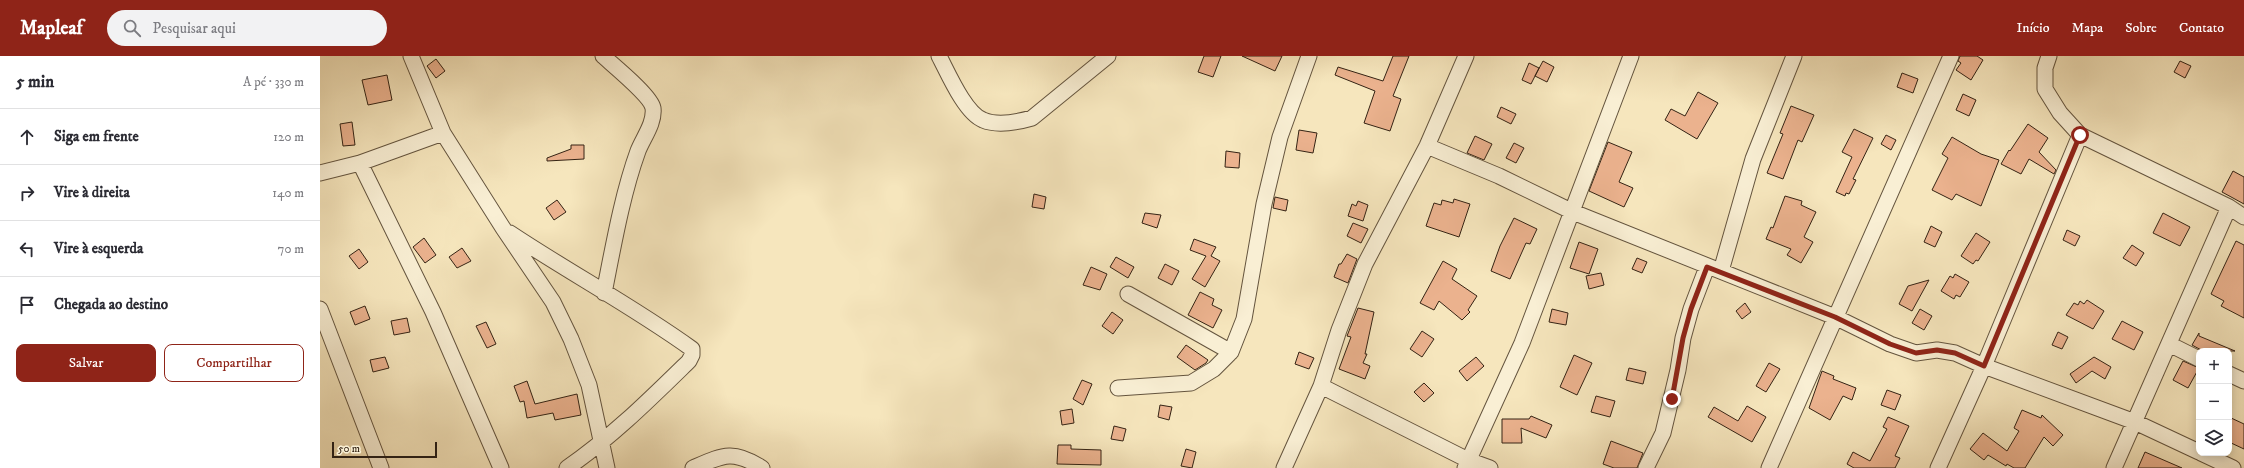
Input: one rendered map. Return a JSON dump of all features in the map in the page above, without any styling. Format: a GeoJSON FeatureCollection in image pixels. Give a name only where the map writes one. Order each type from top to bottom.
{"type":"FeatureCollection","features":[{"type":"Feature","properties":{"kind":"street"},"geometry":{"type":"LineString","coordinates":[[411,56],[442,133],[553,302],[571,339],[590,385],[607,468]]}},
{"type":"Feature","properties":{"kind":"street"},"geometry":{"type":"LineString","coordinates":[[603,56],[641,91],[653,107],[652,119],[638,153],[618,225],[604,294]]}},
{"type":"Feature","properties":{"kind":"street"},"geometry":{"type":"LineString","coordinates":[[939,56],[973,114],[982,120],[997,122],[1016,122],[1032,118],[1108,56]]}},
{"type":"Feature","properties":{"kind":"street"},"geometry":{"type":"LineString","coordinates":[[1118,388],[1191,383],[1214,369],[1231,352],[1244,319],[1264,204],[1280,137],[1309,56]]}},
{"type":"Feature","properties":{"kind":"street"},"geometry":{"type":"LineString","coordinates":[[1284,468],[1321,386],[1339,330],[1365,264],[1427,146],[1466,56]]}},
{"type":"Feature","properties":{"kind":"street"},"geometry":{"type":"LineString","coordinates":[[1466,464],[1522,342],[1573,212],[1631,56]]}},
{"type":"Feature","properties":{"kind":"street"},"geometry":{"type":"LineString","coordinates":[[1646,468],[1663,433],[1678,370],[1683,338],[1691,309],[1714,269],[1753,159],[1794,56]]}},
{"type":"Feature","properties":{"kind":"street"},"geometry":{"type":"LineString","coordinates":[[1769,468],[1951,56]]}},
{"type":"Feature","properties":{"kind":"street"},"geometry":{"type":"LineString","coordinates":[[2049,56],[2045,68],[2045,89],[2060,113],[2080,135],[2229,208],[2244,217]]}},
{"type":"Feature","properties":{"kind":"street"},"geometry":{"type":"LineString","coordinates":[[320,173],[360,163],[442,133]]}},
{"type":"Feature","properties":{"kind":"street"},"geometry":{"type":"LineString","coordinates":[[1938,468],[1984,366],[2080,135]]}},
{"type":"Feature","properties":{"kind":"street"},"geometry":{"type":"LineString","coordinates":[[1427,146],[1499,176],[1573,212],[1835,317],[1890,344],[1916,353],[1937,350],[1955,353],[1984,366],[2135,422],[2196,451]]}},
{"type":"Feature","properties":{"kind":"street"},"geometry":{"type":"LineString","coordinates":[[360,163],[433,312],[501,468]]}},
{"type":"Feature","properties":{"kind":"street"},"geometry":{"type":"LineString","coordinates":[[2114,468],[2229,208]]}},
{"type":"Feature","properties":{"kind":"street"},"geometry":{"type":"LineString","coordinates":[[503,228],[604,294],[657,324],[692,349],[692,355],[644,405],[601,444],[567,468]]}},
{"type":"Feature","properties":{"kind":"street"},"geometry":{"type":"LineString","coordinates":[[1128,294],[1231,352]]}},
{"type":"Feature","properties":{"kind":"street"},"geometry":{"type":"LineString","coordinates":[[320,309],[324,328],[381,468]]}},
{"type":"Feature","properties":{"kind":"street"},"geometry":{"type":"LineString","coordinates":[[2169,344],[2196,357]]}},
{"type":"Feature","properties":{"kind":"street"},"geometry":{"type":"LineString","coordinates":[[2232,375],[2244,381]]}},
{"type":"Feature","properties":{"kind":"street"},"geometry":{"type":"LineString","coordinates":[[1321,386],[1466,464],[1490,468]]}},
{"type":"Feature","properties":{"kind":"street"},"geometry":{"type":"LineString","coordinates":[[693,468],[713,459],[732,455],[745,457],[762,468]]}},
{"type":"Feature","properties":{"kind":"street"},"geometry":{"type":"LineString","coordinates":[[2207,456],[2233,468]]}},
{"type":"Feature","properties":{"kind":"building"},"geometry":{"type":"Polygon","coordinates":[[[1204,56],[1221,56],[1213,77],[1198,72],[1204,56]]]}},
{"type":"Feature","properties":{"kind":"building"},"geometry":{"type":"Polygon","coordinates":[[[1242,56],[1282,56],[1275,71],[1242,56]]]}},
{"type":"Feature","properties":{"kind":"building"},"geometry":{"type":"Polygon","coordinates":[[[1393,56],[1409,56],[1393,96],[1401,99],[1390,131],[1364,123],[1375,91],[1335,75],[1338,67],[1383,81],[1393,56]]]}},
{"type":"Feature","properties":{"kind":"building"},"geometry":{"type":"Polygon","coordinates":[[[1960,56],[1977,56],[1983,60],[1971,80],[1956,70],[1961,63],[1958,61],[1960,56]]]}},
{"type":"Feature","properties":{"kind":"building"},"geometry":{"type":"Polygon","coordinates":[[[436,59],[445,71],[436,78],[427,66],[436,59]]]}},
{"type":"Feature","properties":{"kind":"building"},"geometry":{"type":"Polygon","coordinates":[[[1543,61],[1554,67],[1547,82],[1535,76],[1543,61]]]}},
{"type":"Feature","properties":{"kind":"building"},"geometry":{"type":"Polygon","coordinates":[[[2180,61],[2191,66],[2185,78],[2174,72],[2180,61]]]}},
{"type":"Feature","properties":{"kind":"building"},"geometry":{"type":"Polygon","coordinates":[[[1529,63],[1539,68],[1531,84],[1522,80],[1529,63]]]}},
{"type":"Feature","properties":{"kind":"building"},"geometry":{"type":"Polygon","coordinates":[[[1902,73],[1918,79],[1913,93],[1897,87],[1902,73]]]}},
{"type":"Feature","properties":{"kind":"building"},"geometry":{"type":"Polygon","coordinates":[[[387,75],[392,100],[368,105],[362,80],[387,75]]]}},
{"type":"Feature","properties":{"kind":"building"},"geometry":{"type":"Polygon","coordinates":[[[1698,92],[1718,103],[1697,139],[1665,120],[1671,109],[1685,116],[1698,92]]]}},
{"type":"Feature","properties":{"kind":"building"},"geometry":{"type":"Polygon","coordinates":[[[1963,94],[1976,100],[1969,116],[1956,110],[1963,94]]]}},
{"type":"Feature","properties":{"kind":"building"},"geometry":{"type":"Polygon","coordinates":[[[1791,106],[1814,115],[1802,142],[1798,140],[1783,179],[1767,173],[1783,134],[1780,133],[1791,106]]]}},
{"type":"Feature","properties":{"kind":"building"},"geometry":{"type":"Polygon","coordinates":[[[1501,107],[1516,114],[1511,124],[1497,117],[1501,107]]]}},
{"type":"Feature","properties":{"kind":"building"},"geometry":{"type":"Polygon","coordinates":[[[352,122],[355,145],[343,146],[340,124],[352,122]]]}},
{"type":"Feature","properties":{"kind":"building"},"geometry":{"type":"Polygon","coordinates":[[[2028,124],[2048,138],[2039,152],[2056,170],[2054,174],[2029,159],[2021,174],[2001,164],[2009,150],[2010,151],[2028,124]]]}},
{"type":"Feature","properties":{"kind":"building"},"geometry":{"type":"Polygon","coordinates":[[[1854,129],[1873,138],[1853,179],[1856,180],[1849,194],[1846,193],[1845,196],[1836,192],[1852,157],[1842,152],[1854,129]]]}},
{"type":"Feature","properties":{"kind":"building"},"geometry":{"type":"Polygon","coordinates":[[[1299,130],[1317,133],[1313,153],[1296,150],[1299,130]]]}},
{"type":"Feature","properties":{"kind":"building"},"geometry":{"type":"Polygon","coordinates":[[[1886,135],[1896,140],[1891,150],[1881,144],[1886,135]]]}},
{"type":"Feature","properties":{"kind":"building"},"geometry":{"type":"Polygon","coordinates":[[[1475,136],[1492,144],[1484,160],[1467,153],[1475,136]]]}},
{"type":"Feature","properties":{"kind":"building"},"geometry":{"type":"Polygon","coordinates":[[[1952,137],[1981,154],[1999,160],[1981,206],[1956,194],[1952,200],[1932,190],[1948,158],[1942,154],[1952,137]]]}},
{"type":"Feature","properties":{"kind":"building"},"geometry":{"type":"Polygon","coordinates":[[[1608,142],[1632,152],[1619,182],[1633,188],[1624,207],[1589,191],[1608,142]]]}},
{"type":"Feature","properties":{"kind":"building"},"geometry":{"type":"Polygon","coordinates":[[[1514,143],[1524,148],[1516,163],[1506,158],[1514,143]]]}},
{"type":"Feature","properties":{"kind":"building"},"geometry":{"type":"Polygon","coordinates":[[[571,145],[584,145],[584,159],[547,161],[547,158],[571,149],[571,145]]]}},
{"type":"Feature","properties":{"kind":"building"},"geometry":{"type":"Polygon","coordinates":[[[1226,151],[1240,153],[1239,168],[1225,167],[1226,151]]]}},
{"type":"Feature","properties":{"kind":"building"},"geometry":{"type":"Polygon","coordinates":[[[2233,171],[2244,177],[2244,204],[2222,192],[2233,171]]]}},
{"type":"Feature","properties":{"kind":"building"},"geometry":{"type":"Polygon","coordinates":[[[1034,194],[1046,197],[1044,209],[1032,207],[1034,194]]]}},
{"type":"Feature","properties":{"kind":"building"},"geometry":{"type":"Polygon","coordinates":[[[1785,196],[1802,201],[1801,205],[1816,212],[1804,237],[1813,242],[1801,263],[1787,255],[1791,249],[1766,239],[1771,227],[1773,228],[1785,196]]]}},
{"type":"Feature","properties":{"kind":"building"},"geometry":{"type":"Polygon","coordinates":[[[1275,197],[1288,200],[1286,211],[1273,208],[1275,197]]]}},
{"type":"Feature","properties":{"kind":"building"},"geometry":{"type":"Polygon","coordinates":[[[1454,199],[1470,204],[1459,237],[1426,226],[1434,203],[1441,205],[1442,200],[1453,203],[1454,199]]]}},
{"type":"Feature","properties":{"kind":"building"},"geometry":{"type":"Polygon","coordinates":[[[557,200],[566,212],[554,220],[546,208],[557,200]]]}},
{"type":"Feature","properties":{"kind":"building"},"geometry":{"type":"Polygon","coordinates":[[[1358,201],[1368,205],[1363,221],[1348,216],[1352,204],[1356,206],[1358,201]]]}},
{"type":"Feature","properties":{"kind":"building"},"geometry":{"type":"Polygon","coordinates":[[[1145,213],[1161,215],[1157,228],[1142,223],[1145,213]]]}},
{"type":"Feature","properties":{"kind":"building"},"geometry":{"type":"Polygon","coordinates":[[[2163,213],[2190,227],[2180,246],[2153,233],[2163,213]]]}},
{"type":"Feature","properties":{"kind":"building"},"geometry":{"type":"Polygon","coordinates":[[[1514,218],[1537,229],[1530,244],[1526,243],[1510,279],[1491,271],[1500,246],[1514,218]]]}},
{"type":"Feature","properties":{"kind":"building"},"geometry":{"type":"Polygon","coordinates":[[[1353,223],[1368,229],[1361,243],[1347,236],[1353,223]]]}},
{"type":"Feature","properties":{"kind":"building"},"geometry":{"type":"Polygon","coordinates":[[[1931,226],[1942,232],[1935,247],[1924,242],[1931,226]]]}},
{"type":"Feature","properties":{"kind":"building"},"geometry":{"type":"Polygon","coordinates":[[[2067,230],[2080,236],[2075,246],[2063,240],[2067,230]]]}},
{"type":"Feature","properties":{"kind":"building"},"geometry":{"type":"Polygon","coordinates":[[[1976,233],[1990,242],[1978,261],[1976,260],[1973,264],[1961,256],[1976,233]]]}},
{"type":"Feature","properties":{"kind":"building"},"geometry":{"type":"Polygon","coordinates":[[[424,238],[436,255],[425,263],[413,247],[424,238]]]}},
{"type":"Feature","properties":{"kind":"building"},"geometry":{"type":"Polygon","coordinates":[[[1194,239],[1216,247],[1211,256],[1220,261],[1205,287],[1192,279],[1206,256],[1190,250],[1194,239]]]}},
{"type":"Feature","properties":{"kind":"building"},"geometry":{"type":"Polygon","coordinates":[[[2236,241],[2244,245],[2244,318],[2221,306],[2224,301],[2211,294],[2236,241]]]}},
{"type":"Feature","properties":{"kind":"building"},"geometry":{"type":"Polygon","coordinates":[[[1579,242],[1598,249],[1589,274],[1570,268],[1579,242]]]}},
{"type":"Feature","properties":{"kind":"building"},"geometry":{"type":"Polygon","coordinates":[[[2132,245],[2144,253],[2136,266],[2123,258],[2132,245]]]}},
{"type":"Feature","properties":{"kind":"building"},"geometry":{"type":"Polygon","coordinates":[[[462,248],[471,261],[457,268],[449,257],[462,248]]]}},
{"type":"Feature","properties":{"kind":"building"},"geometry":{"type":"Polygon","coordinates":[[[359,249],[368,262],[359,269],[349,256],[359,249]]]}},
{"type":"Feature","properties":{"kind":"building"},"geometry":{"type":"Polygon","coordinates":[[[1347,254],[1357,259],[1348,283],[1334,277],[1339,264],[1341,264],[1347,254]]]}},
{"type":"Feature","properties":{"kind":"building"},"geometry":{"type":"Polygon","coordinates":[[[1116,257],[1134,267],[1128,278],[1110,267],[1116,257]]]}},
{"type":"Feature","properties":{"kind":"building"},"geometry":{"type":"Polygon","coordinates":[[[1637,258],[1647,262],[1642,273],[1632,269],[1637,258]]]}},
{"type":"Feature","properties":{"kind":"building"},"geometry":{"type":"Polygon","coordinates":[[[1443,261],[1457,269],[1452,279],[1477,296],[1468,310],[1470,312],[1462,320],[1439,301],[1434,310],[1420,303],[1443,261]]]}},
{"type":"Feature","properties":{"kind":"building"},"geometry":{"type":"Polygon","coordinates":[[[1165,264],[1179,271],[1172,285],[1158,278],[1165,264]]]}},
{"type":"Feature","properties":{"kind":"building"},"geometry":{"type":"Polygon","coordinates":[[[1091,267],[1107,274],[1100,290],[1083,285],[1091,267]]]}},
{"type":"Feature","properties":{"kind":"building"},"geometry":{"type":"Polygon","coordinates":[[[1601,273],[1604,285],[1589,289],[1586,276],[1601,273]]]}},
{"type":"Feature","properties":{"kind":"building"},"geometry":{"type":"Polygon","coordinates":[[[1955,274],[1969,282],[1960,297],[1956,295],[1954,299],[1941,291],[1950,276],[1953,278],[1955,274]]]}},
{"type":"Feature","properties":{"kind":"building"},"geometry":{"type":"Polygon","coordinates":[[[1929,280],[1912,311],[1899,304],[1908,286],[1929,280]]]}},
{"type":"Feature","properties":{"kind":"building"},"geometry":{"type":"Polygon","coordinates":[[[1200,292],[1214,299],[1212,305],[1222,310],[1213,328],[1188,315],[1200,292]]]}},
{"type":"Feature","properties":{"kind":"building"},"geometry":{"type":"Polygon","coordinates":[[[2087,300],[2104,311],[2093,329],[2066,315],[2074,303],[2078,305],[2080,301],[2084,304],[2087,300]]]}},
{"type":"Feature","properties":{"kind":"building"},"geometry":{"type":"Polygon","coordinates":[[[1745,303],[1751,312],[1742,319],[1736,311],[1745,303]]]}},
{"type":"Feature","properties":{"kind":"building"},"geometry":{"type":"Polygon","coordinates":[[[365,306],[370,319],[355,325],[350,312],[365,306]]]}},
{"type":"Feature","properties":{"kind":"building"},"geometry":{"type":"Polygon","coordinates":[[[1358,308],[1374,312],[1365,354],[1367,354],[1363,363],[1370,366],[1365,379],[1339,369],[1351,337],[1347,336],[1358,308]]]}},
{"type":"Feature","properties":{"kind":"building"},"geometry":{"type":"Polygon","coordinates":[[[1552,309],[1568,313],[1566,325],[1549,322],[1552,309]]]}},
{"type":"Feature","properties":{"kind":"building"},"geometry":{"type":"Polygon","coordinates":[[[1920,309],[1932,316],[1924,330],[1912,323],[1920,309]]]}},
{"type":"Feature","properties":{"kind":"building"},"geometry":{"type":"Polygon","coordinates":[[[1112,312],[1123,320],[1113,334],[1102,326],[1112,312]]]}},
{"type":"Feature","properties":{"kind":"building"},"geometry":{"type":"Polygon","coordinates":[[[407,318],[410,332],[394,335],[391,321],[407,318]]]}},
{"type":"Feature","properties":{"kind":"building"},"geometry":{"type":"Polygon","coordinates":[[[2122,321],[2143,332],[2134,350],[2112,339],[2122,321]]]}},
{"type":"Feature","properties":{"kind":"building"},"geometry":{"type":"Polygon","coordinates":[[[486,322],[496,344],[487,348],[476,326],[486,322]]]}},
{"type":"Feature","properties":{"kind":"building"},"geometry":{"type":"Polygon","coordinates":[[[1422,331],[1434,339],[1422,357],[1410,349],[1422,331]]]}},
{"type":"Feature","properties":{"kind":"building"},"geometry":{"type":"Polygon","coordinates":[[[2058,332],[2068,337],[2062,349],[2052,345],[2058,332]]]}},
{"type":"Feature","properties":{"kind":"building"},"geometry":{"type":"Polygon","coordinates":[[[2199,333],[2199,336],[2228,348],[2198,348],[2192,345],[2199,333]]]}},
{"type":"Feature","properties":{"kind":"building"},"geometry":{"type":"Polygon","coordinates":[[[1186,345],[1208,360],[1206,363],[1195,370],[1177,357],[1186,345]]]}},
{"type":"Feature","properties":{"kind":"building"},"geometry":{"type":"Polygon","coordinates":[[[1299,352],[1314,358],[1309,369],[1295,364],[1299,352]]]}},
{"type":"Feature","properties":{"kind":"building"},"geometry":{"type":"Polygon","coordinates":[[[1574,355],[1592,363],[1577,395],[1560,387],[1574,355]]]}},
{"type":"Feature","properties":{"kind":"building"},"geometry":{"type":"Polygon","coordinates":[[[385,357],[389,368],[373,372],[370,360],[385,357]]]}},
{"type":"Feature","properties":{"kind":"building"},"geometry":{"type":"Polygon","coordinates":[[[1476,357],[1484,366],[1467,381],[1459,371],[1476,357]]]}},
{"type":"Feature","properties":{"kind":"building"},"geometry":{"type":"Polygon","coordinates":[[[2094,357],[2111,367],[2105,379],[2092,371],[2076,383],[2070,374],[2094,357]]]}},
{"type":"Feature","properties":{"kind":"building"},"geometry":{"type":"Polygon","coordinates":[[[2183,361],[2196,367],[2196,373],[2188,388],[2173,380],[2183,361]]]}},
{"type":"Feature","properties":{"kind":"building"},"geometry":{"type":"Polygon","coordinates":[[[1769,363],[1780,369],[1766,392],[1756,386],[1769,363]]]}},
{"type":"Feature","properties":{"kind":"building"},"geometry":{"type":"Polygon","coordinates":[[[1629,368],[1646,372],[1643,384],[1626,380],[1629,368]]]}},
{"type":"Feature","properties":{"kind":"building"},"geometry":{"type":"Polygon","coordinates":[[[1822,371],[1834,376],[1833,379],[1856,388],[1852,400],[1843,396],[1830,420],[1809,408],[1822,371]]]}},
{"type":"Feature","properties":{"kind":"building"},"geometry":{"type":"Polygon","coordinates":[[[1082,380],[1092,384],[1083,405],[1073,399],[1082,380]]]}},
{"type":"Feature","properties":{"kind":"building"},"geometry":{"type":"Polygon","coordinates":[[[527,381],[535,404],[577,394],[581,415],[555,420],[553,413],[527,418],[524,401],[520,402],[514,386],[527,381]]]}},
{"type":"Feature","properties":{"kind":"building"},"geometry":{"type":"Polygon","coordinates":[[[1424,383],[1434,393],[1424,402],[1414,392],[1424,383]]]}},
{"type":"Feature","properties":{"kind":"building"},"geometry":{"type":"Polygon","coordinates":[[[1887,390],[1901,395],[1895,410],[1881,405],[1887,390]]]}},
{"type":"Feature","properties":{"kind":"building"},"geometry":{"type":"Polygon","coordinates":[[[1596,396],[1615,401],[1610,417],[1591,412],[1596,396]]]}},
{"type":"Feature","properties":{"kind":"building"},"geometry":{"type":"Polygon","coordinates":[[[1160,405],[1172,407],[1169,420],[1158,417],[1160,405]]]}},
{"type":"Feature","properties":{"kind":"building"},"geometry":{"type":"Polygon","coordinates":[[[1747,406],[1766,417],[1752,442],[1708,417],[1714,407],[1738,421],[1747,406]]]}},
{"type":"Feature","properties":{"kind":"building"},"geometry":{"type":"Polygon","coordinates":[[[1072,409],[1074,423],[1062,425],[1060,411],[1072,409]]]}},
{"type":"Feature","properties":{"kind":"building"},"geometry":{"type":"Polygon","coordinates":[[[2022,410],[2041,418],[2042,415],[2063,435],[2053,446],[2044,437],[2025,468],[2014,468],[2007,464],[2006,466],[1988,455],[1984,460],[1970,449],[1983,433],[2007,451],[2019,431],[2014,428],[2022,410]]]}},
{"type":"Feature","properties":{"kind":"building"},"geometry":{"type":"Polygon","coordinates":[[[1531,416],[1552,425],[1546,438],[1521,428],[1522,443],[1502,443],[1502,419],[1529,419],[1531,416]]]}},
{"type":"Feature","properties":{"kind":"building"},"geometry":{"type":"Polygon","coordinates":[[[1888,417],[1909,426],[1895,456],[1900,458],[1895,468],[1854,468],[1847,464],[1853,452],[1870,461],[1887,429],[1883,427],[1888,417]]]}},
{"type":"Feature","properties":{"kind":"building"},"geometry":{"type":"Polygon","coordinates":[[[2232,418],[2244,424],[2244,449],[2232,443],[2232,418]]]}},
{"type":"Feature","properties":{"kind":"building"},"geometry":{"type":"Polygon","coordinates":[[[1114,426],[1126,429],[1123,441],[1111,439],[1114,426]]]}},
{"type":"Feature","properties":{"kind":"building"},"geometry":{"type":"Polygon","coordinates":[[[1611,441],[1643,453],[1637,468],[1614,468],[1603,464],[1611,441]]]}},
{"type":"Feature","properties":{"kind":"building"},"geometry":{"type":"Polygon","coordinates":[[[1058,445],[1071,445],[1071,449],[1101,450],[1101,465],[1057,464],[1058,445]]]}},
{"type":"Feature","properties":{"kind":"building"},"geometry":{"type":"Polygon","coordinates":[[[1186,449],[1196,452],[1192,468],[1181,466],[1186,449]]]}},
{"type":"Feature","properties":{"kind":"building"},"geometry":{"type":"Polygon","coordinates":[[[2145,452],[2182,468],[2138,468],[2145,452]]]}},
{"type":"Feature","properties":{"kind":"route"},"geometry":{"type":"LineString","coordinates":[[1672,399],[1683,338],[1691,309],[1707,267],[1721,271],[1835,317],[1890,344],[1916,353],[1937,350],[1955,353],[1984,366],[2080,135]]}}]}
